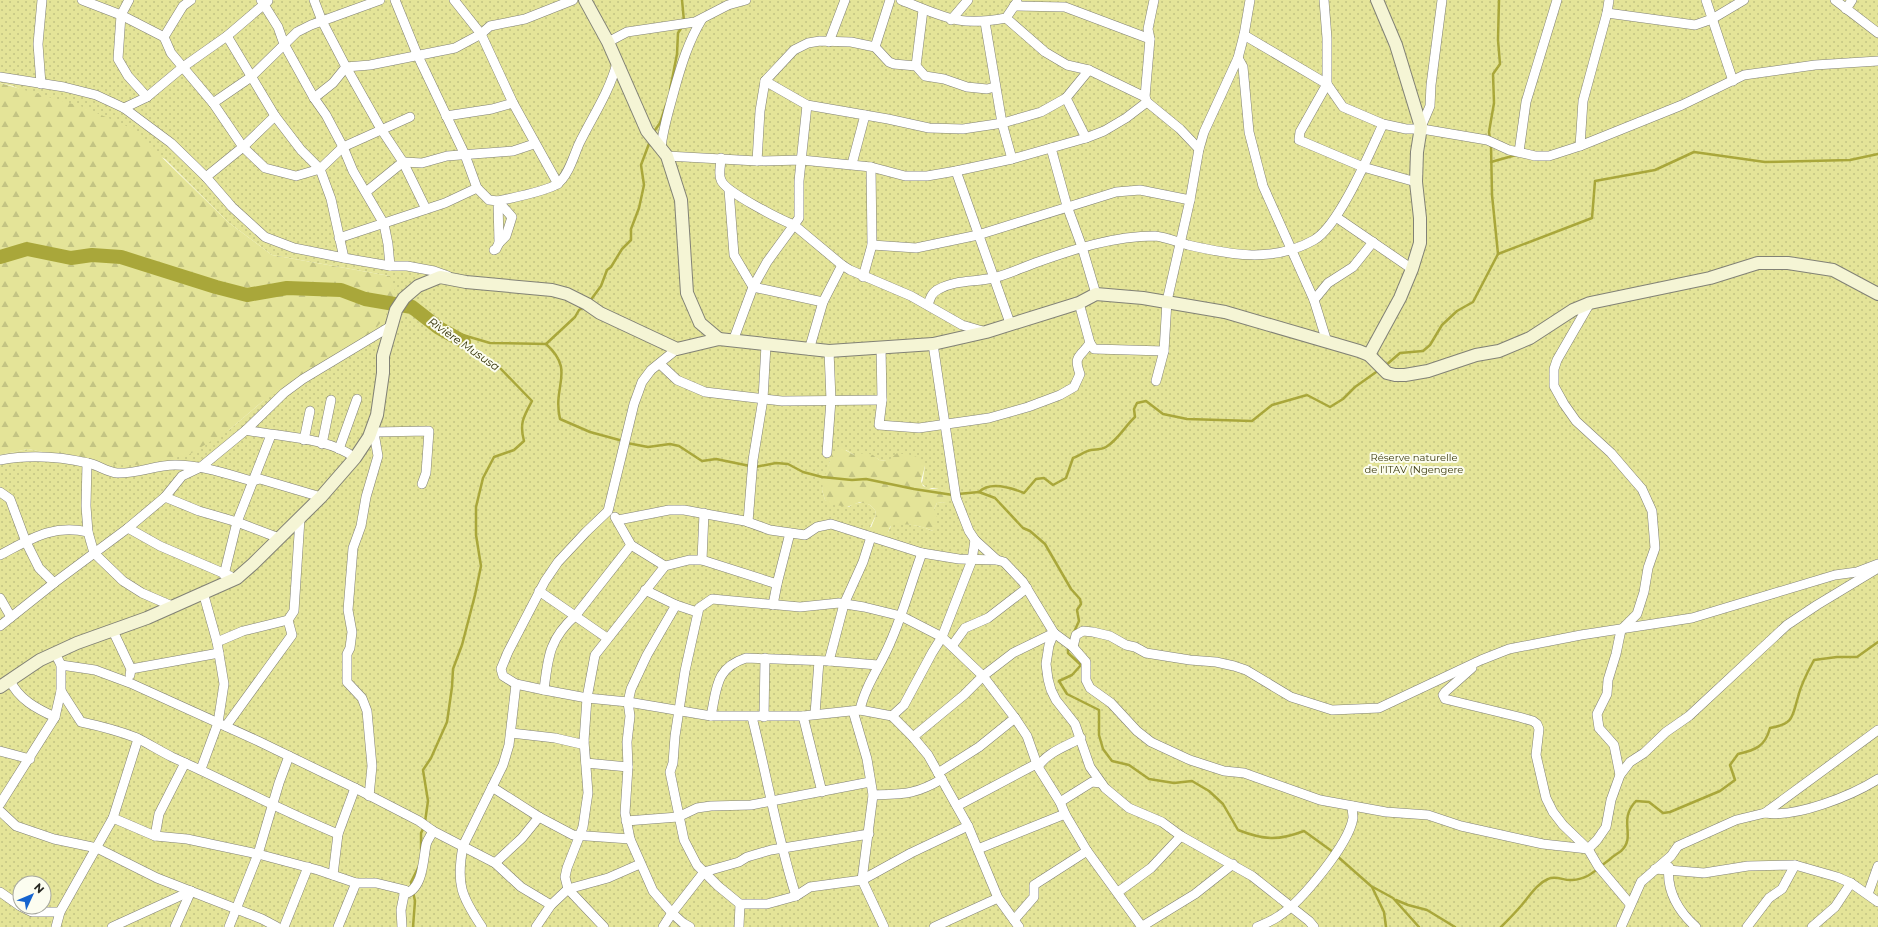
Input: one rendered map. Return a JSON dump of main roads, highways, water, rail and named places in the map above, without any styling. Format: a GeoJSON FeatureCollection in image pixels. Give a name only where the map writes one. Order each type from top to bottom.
{"type":"FeatureCollection","features":[{"type":"Feature","properties":{"kind":"waterway"},"geometry":{"type":"LineString","coordinates":[[682,0],[684,21]]}},
{"type":"Feature","properties":{"kind":"waterway"},"geometry":{"type":"LineString","coordinates":[[1490,139],[1489,132],[1494,103],[1493,74],[1500,64],[1498,40],[1499,0]]}},
{"type":"Feature","properties":{"kind":"waterway"},"geometry":{"type":"LineString","coordinates":[[670,90],[677,54],[678,33],[682,27]]}},
{"type":"Feature","properties":{"kind":"waterway"},"geometry":{"type":"LineString","coordinates":[[653,133],[660,123],[666,105]]}},
{"type":"Feature","properties":{"kind":"waterway"},"geometry":{"type":"LineString","coordinates":[[590,301],[601,286],[607,270],[611,267],[622,249],[631,240],[631,229],[639,208],[644,185],[641,165],[650,141]]}},
{"type":"Feature","properties":{"kind":"waterway"},"geometry":{"type":"LineString","coordinates":[[1385,366],[1400,353],[1423,351],[1430,345],[1442,325],[1457,311],[1473,302],[1498,254],[1492,195],[1491,144]]}},
{"type":"Feature","properties":{"kind":"waterway"},"geometry":{"type":"LineString","coordinates":[[1498,254],[1592,218],[1595,181],[1655,170],[1694,152],[1765,162],[1850,160],[1878,154]]}},
{"type":"Feature","properties":{"kind":"waterway"},"geometry":{"type":"LineString","coordinates":[[1491,162],[1516,155]]}},
{"type":"Feature","properties":{"kind":"waterway","name":"Rivière Mususa"},"geometry":{"type":"LineString","coordinates":[[0,257],[27,249],[71,258],[92,255],[121,257],[216,287],[247,295],[287,288],[341,290],[365,299],[412,307],[439,328],[464,342]]}},
{"type":"Feature","properties":{"kind":"waterway"},"geometry":{"type":"LineString","coordinates":[[546,344],[575,317],[579,310],[584,307]]}},
{"type":"Feature","properties":{"kind":"waterway"},"geometry":{"type":"LineString","coordinates":[[439,328],[490,343],[546,344],[560,362],[562,371],[558,407],[560,419],[590,432],[623,441]]}},
{"type":"Feature","properties":{"kind":"waterway","name":"Rivière Mususa"},"geometry":{"type":"LineString","coordinates":[[425,822],[428,801],[423,770],[431,758],[447,722],[453,669],[462,645],[481,566],[476,535],[476,507],[483,478],[494,457],[514,450],[524,441],[522,424],[532,401],[499,367],[464,342]]}},
{"type":"Feature","properties":{"kind":"waterway"},"geometry":{"type":"LineString","coordinates":[[979,492],[989,487],[1001,486],[1024,493],[1036,479],[1044,478],[1053,485],[1066,478],[1073,458],[1089,451],[1104,448],[1118,437],[1135,417],[1134,409],[1137,403],[1146,401],[1163,414],[1187,419],[1252,421],[1272,405],[1307,395],[1330,407],[1343,399],[1355,387],[1379,370]]}},
{"type":"Feature","properties":{"kind":"waterway"},"geometry":{"type":"LineString","coordinates":[[627,443],[648,447],[670,444],[679,446],[702,461],[716,459],[750,466]]}},
{"type":"Feature","properties":{"kind":"waterway"},"geometry":{"type":"LineString","coordinates":[[755,467],[776,463],[788,464],[803,472],[822,477],[852,480],[866,479],[953,495]]}},
{"type":"Feature","properties":{"kind":"waterway"},"geometry":{"type":"LineString","coordinates":[[958,494],[979,492],[995,498],[1023,528],[1030,531],[1045,544],[1071,589],[1080,599],[1081,604],[1077,610],[1079,621],[1074,632]]}},
{"type":"Feature","properties":{"kind":"waterway"},"geometry":{"type":"LineString","coordinates":[[1501,927],[1518,910],[1536,887],[1544,881],[1551,878],[1569,880],[1584,878],[1621,851],[1627,840],[1628,815],[1636,801],[1649,802],[1663,813],[1670,812],[1720,791],[1735,780],[1730,765],[1738,754],[1758,747],[1765,740],[1770,728],[1788,722],[1793,715],[1799,692],[1814,660],[1837,657],[1857,657],[1878,642]]}},
{"type":"Feature","properties":{"kind":"waterway"},"geometry":{"type":"LineString","coordinates":[[1068,646],[1068,653],[1081,665],[1072,675],[1059,681],[1067,694],[1099,710],[1099,735],[1103,749],[1112,761],[1129,765],[1149,779],[1174,783],[1192,781],[1209,791],[1223,804],[1238,830],[1256,836],[1271,838],[1279,838],[1304,831],[1333,852]]}},
{"type":"Feature","properties":{"kind":"waterway","name":"Rivière Mususa"},"geometry":{"type":"LineString","coordinates":[[421,849],[421,833],[424,827]]}},
{"type":"Feature","properties":{"kind":"waterway"},"geometry":{"type":"LineString","coordinates":[[1337,856],[1371,886],[1393,898],[1419,927]]}},
{"type":"Feature","properties":{"kind":"waterway","name":"Rivière Mususa"},"geometry":{"type":"LineString","coordinates":[[412,887],[411,882],[418,868]]}},
{"type":"Feature","properties":{"kind":"waterway"},"geometry":{"type":"LineString","coordinates":[[1372,887],[1384,912],[1386,927]]}},
{"type":"Feature","properties":{"kind":"waterway","name":"Rivière Mususa"},"geometry":{"type":"LineString","coordinates":[[413,892],[415,901],[413,927]]}},
{"type":"Feature","properties":{"kind":"waterway"},"geometry":{"type":"LineString","coordinates":[[1396,900],[1427,910],[1455,927]]}},
{"type":"Feature","properties":{"kind":"park label","name":"Réserve naturelle de l'ITAV (Ngengere"},"geometry":{"type":"Point","coordinates":[1414,462]}}]}
